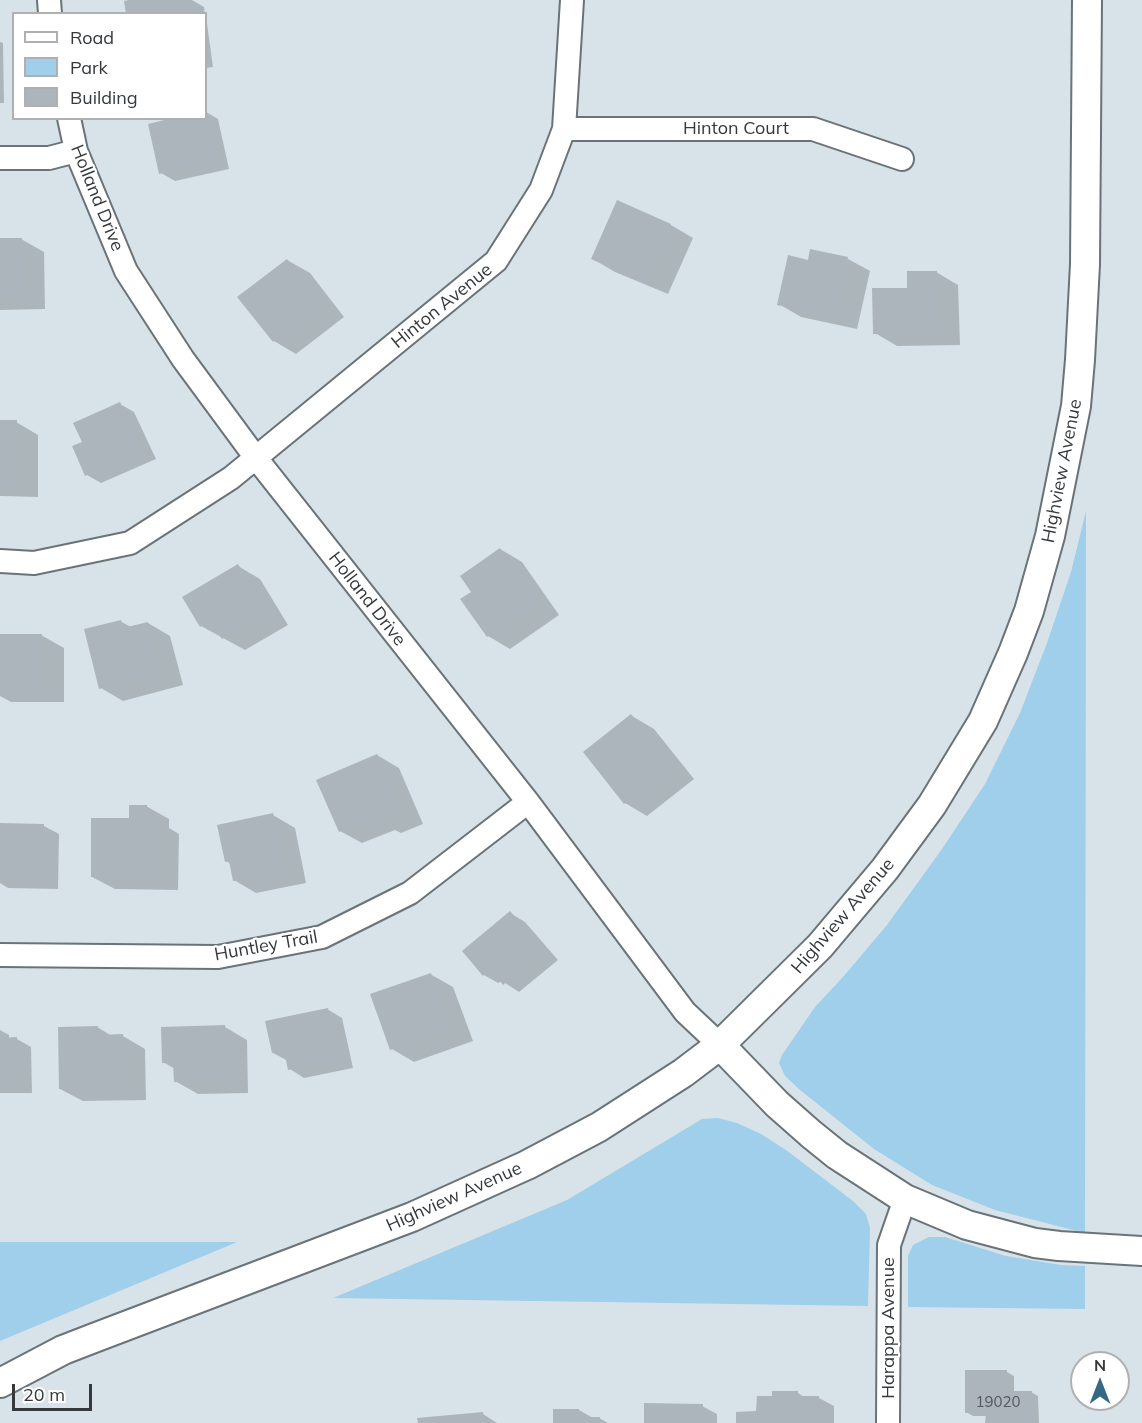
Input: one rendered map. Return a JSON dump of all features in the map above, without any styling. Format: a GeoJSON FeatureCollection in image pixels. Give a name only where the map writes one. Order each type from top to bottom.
{"type":"FeatureCollection","features":[{"type":"Feature","properties":{"kind":"street","name":"Hinton Avenue"},"geometry":{"type":"LineString","coordinates":[[0,561],[34,563],[130,543],[231,478],[496,261],[541,190],[564,129],[572,0]]}},
{"type":"Feature","properties":{"kind":"street","name":"Highview Avenue"},"geometry":{"type":"LineString","coordinates":[[0,1383],[63,1350],[412,1217],[527,1165],[599,1127],[683,1074],[720,1046],[820,946],[885,868],[932,805],[983,721],[1029,611],[1059,498],[1076,406],[1085,264],[1087,0]]}},
{"type":"Feature","properties":{"kind":"street","name":"Holland Drive"},"geometry":{"type":"LineString","coordinates":[[69,120],[76,151],[126,271],[183,359],[256,458],[528,802],[685,1012],[720,1046]]}},
{"type":"Feature","properties":{"kind":"street","name":"Hinton Court"},"geometry":{"type":"LineString","coordinates":[[564,129],[813,129],[902,159]]}},
{"type":"Feature","properties":{"kind":"street"},"geometry":{"type":"LineString","coordinates":[[0,158],[49,158],[76,151]]}},
{"type":"Feature","properties":{"kind":"street","name":"Huntley Trail"},"geometry":{"type":"LineString","coordinates":[[0,955],[218,957],[322,937],[410,893],[528,802]]}},
{"type":"Feature","properties":{"kind":"street"},"geometry":{"type":"LineString","coordinates":[[720,1046],[777,1104],[811,1134],[837,1155],[905,1199],[977,1228],[1035,1243],[1142,1251]]}},
{"type":"Feature","properties":{"kind":"street","name":"Harappa Avenue"},"geometry":{"type":"LineString","coordinates":[[888,1423],[889,1245],[905,1199]]}},
{"type":"Feature","properties":{"kind":"green space"},"geometry":{"type":"Polygon","coordinates":[[[1086,511],[1085,1233],[995,1210],[932,1185],[874,1149],[800,1090],[785,1076],[779,1063],[782,1055],[815,1007],[887,925],[985,784],[1020,713],[1047,643],[1071,572],[1086,511]]]}},
{"type":"Feature","properties":{"kind":"green space"},"geometry":{"type":"Polygon","coordinates":[[[718,1118],[737,1123],[761,1134],[786,1150],[853,1201],[866,1214],[870,1228],[868,1306],[333,1298],[567,1200],[702,1119],[718,1118]]]}},
{"type":"Feature","properties":{"kind":"green space"},"geometry":{"type":"Polygon","coordinates":[[[929,1237],[945,1237],[1006,1256],[1061,1265],[1085,1266],[1085,1309],[908,1307],[908,1256],[913,1245],[929,1237]]]}},
{"type":"Feature","properties":{"kind":"green space"},"geometry":{"type":"Polygon","coordinates":[[[0,1242],[237,1242],[0,1341],[0,1242]]]}},
{"type":"Feature","properties":{"kind":"building"},"geometry":{"type":"Polygon","coordinates":[[[183,0],[185,12],[126,12],[124,1],[183,0]]]}},
{"type":"Feature","properties":{"kind":"building"},"geometry":{"type":"Polygon","coordinates":[[[165,120],[206,120],[215,161],[159,174],[148,124],[165,120]]]}},
{"type":"Feature","properties":{"kind":"building"},"geometry":{"type":"Polygon","coordinates":[[[617,200],[671,224],[646,283],[591,259],[617,200]]]}},
{"type":"Feature","properties":{"kind":"building"},"geometry":{"type":"Polygon","coordinates":[[[0,238],[22,238],[23,297],[0,298],[0,238]]]}},
{"type":"Feature","properties":{"kind":"building"},"geometry":{"type":"Polygon","coordinates":[[[810,249],[848,257],[835,317],[777,305],[788,255],[808,260],[810,249]]]}},
{"type":"Feature","properties":{"kind":"building"},"geometry":{"type":"Polygon","coordinates":[[[287,259],[322,303],[273,342],[237,297],[287,259]]]}},
{"type":"Feature","properties":{"kind":"building"},"geometry":{"type":"Polygon","coordinates":[[[907,271],[937,271],[938,333],[873,334],[872,288],[907,288],[907,271]]]}},
{"type":"Feature","properties":{"kind":"building"},"geometry":{"type":"Polygon","coordinates":[[[120,402],[142,451],[85,476],[72,446],[82,442],[73,423],[120,402]]]}},
{"type":"Feature","properties":{"kind":"building"},"geometry":{"type":"Polygon","coordinates":[[[0,420],[17,420],[16,485],[0,485],[0,420]]]}},
{"type":"Feature","properties":{"kind":"building"},"geometry":{"type":"Polygon","coordinates":[[[500,548],[538,602],[487,637],[460,599],[471,592],[460,576],[500,548]]]}},
{"type":"Feature","properties":{"kind":"building"},"geometry":{"type":"Polygon","coordinates":[[[238,564],[267,612],[222,639],[211,621],[200,627],[182,597],[238,564]]]}},
{"type":"Feature","properties":{"kind":"building"},"geometry":{"type":"Polygon","coordinates":[[[121,620],[123,628],[148,622],[161,673],[99,689],[84,629],[121,620]]]}},
{"type":"Feature","properties":{"kind":"building"},"geometry":{"type":"Polygon","coordinates":[[[0,634],[42,634],[42,690],[0,690],[0,634]]]}},
{"type":"Feature","properties":{"kind":"building"},"geometry":{"type":"Polygon","coordinates":[[[631,714],[672,765],[624,804],[583,752],[631,714]]]}},
{"type":"Feature","properties":{"kind":"building"},"geometry":{"type":"Polygon","coordinates":[[[377,754],[401,811],[378,821],[375,816],[339,832],[316,780],[377,754]]]}},
{"type":"Feature","properties":{"kind":"building"},"geometry":{"type":"Polygon","coordinates":[[[129,805],[147,805],[147,820],[157,820],[156,878],[91,877],[91,818],[129,818],[129,805]]]}},
{"type":"Feature","properties":{"kind":"building"},"geometry":{"type":"Polygon","coordinates":[[[273,813],[284,871],[233,881],[229,861],[225,862],[217,825],[273,813]]]}},
{"type":"Feature","properties":{"kind":"building"},"geometry":{"type":"Polygon","coordinates":[[[0,823],[44,824],[43,881],[0,880],[0,823]]]}},
{"type":"Feature","properties":{"kind":"building"},"geometry":{"type":"Polygon","coordinates":[[[510,911],[544,951],[503,985],[491,969],[483,976],[462,951],[510,911]]]}},
{"type":"Feature","properties":{"kind":"building"},"geometry":{"type":"Polygon","coordinates":[[[431,973],[451,1028],[390,1050],[370,994],[431,973]]]}},
{"type":"Feature","properties":{"kind":"building"},"geometry":{"type":"Polygon","coordinates":[[[328,1008],[339,1060],[288,1070],[284,1051],[272,1053],[265,1021],[328,1008]]]}},
{"type":"Feature","properties":{"kind":"building"},"geometry":{"type":"Polygon","coordinates":[[[225,1025],[227,1081],[174,1082],[173,1063],[162,1063],[161,1027],[225,1025]]]}},
{"type":"Feature","properties":{"kind":"building"},"geometry":{"type":"Polygon","coordinates":[[[98,1026],[98,1035],[123,1034],[125,1088],[59,1089],[58,1027],[98,1026]]]}},
{"type":"Feature","properties":{"kind":"building"},"geometry":{"type":"Polygon","coordinates":[[[17,1037],[18,1085],[0,1085],[0,1038],[17,1037]]]}},
{"type":"Feature","properties":{"kind":"building"},"geometry":{"type":"Polygon","coordinates":[[[965,1370],[1007,1370],[1007,1391],[1032,1391],[1032,1423],[985,1423],[986,1413],[965,1413],[965,1370]]]}},
{"type":"Feature","properties":{"kind":"building"},"geometry":{"type":"Polygon","coordinates":[[[772,1391],[798,1391],[798,1396],[819,1396],[819,1423],[736,1423],[736,1412],[756,1411],[757,1396],[772,1396],[772,1391]]]}},
{"type":"Feature","properties":{"kind":"building"},"geometry":{"type":"Polygon","coordinates":[[[644,1403],[703,1404],[703,1423],[644,1423],[644,1403]]]}},
{"type":"Feature","properties":{"kind":"building"},"geometry":{"type":"Polygon","coordinates":[[[553,1409],[579,1409],[579,1417],[600,1417],[600,1423],[553,1423],[553,1409]]]}},
{"type":"Feature","properties":{"kind":"building"},"geometry":{"type":"Polygon","coordinates":[[[483,1412],[484,1423],[418,1423],[417,1418],[483,1412]]]}}]}
